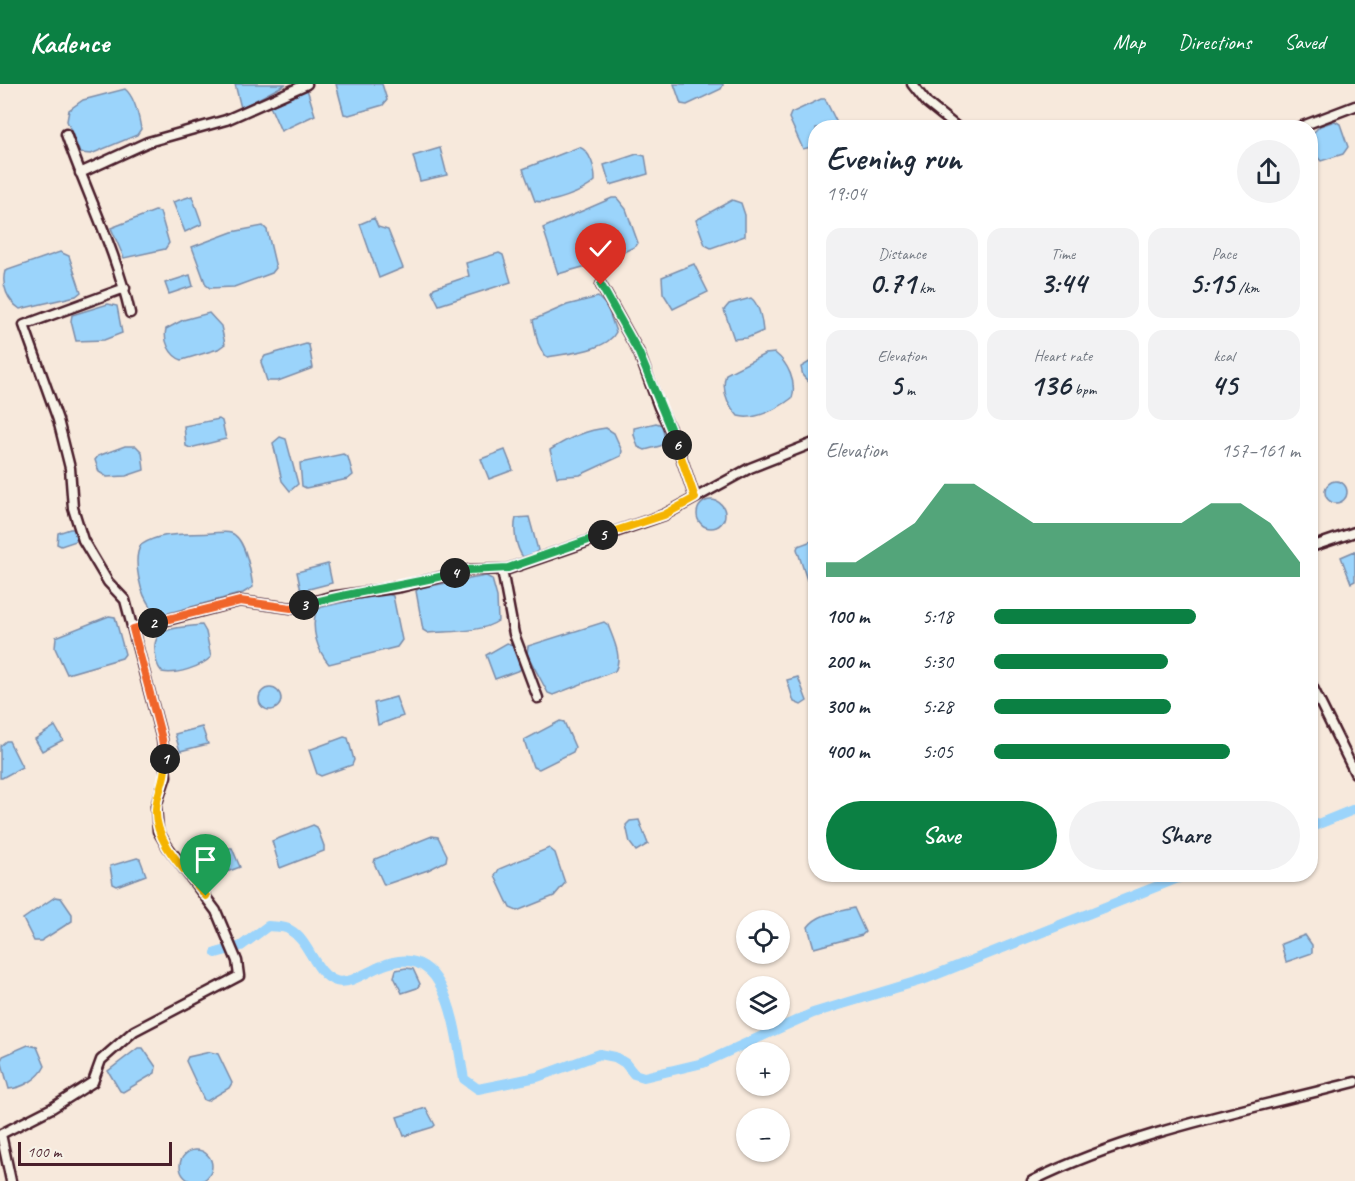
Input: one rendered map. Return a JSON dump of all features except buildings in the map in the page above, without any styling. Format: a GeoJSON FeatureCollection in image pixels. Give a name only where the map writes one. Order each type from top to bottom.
{"type":"FeatureCollection","features":[{"type":"Feature","properties":{"kind":"street"},"geometry":{"type":"LineString","coordinates":[[80,173],[148,142],[226,120],[307,84]]}},
{"type":"Feature","properties":{"kind":"street"},"geometry":{"type":"LineString","coordinates":[[912,84],[927,103],[948,120]]}},
{"type":"Feature","properties":{"kind":"street"},"geometry":{"type":"LineString","coordinates":[[1318,120],[1355,106]]}},
{"type":"Feature","properties":{"kind":"street"},"geometry":{"type":"LineString","coordinates":[[66,134],[112,248],[130,313]]}},
{"type":"Feature","properties":{"kind":"street"},"geometry":{"type":"LineString","coordinates":[[601,285],[639,353],[659,407],[675,439],[695,498]]}},
{"type":"Feature","properties":{"kind":"street"},"geometry":{"type":"LineString","coordinates":[[11,1181],[1,1134],[52,1108],[93,1082],[101,1060],[134,1031],[234,981],[239,976],[237,961],[228,937],[211,903],[166,846],[158,831],[156,806],[166,776],[165,762],[162,739],[133,629],[125,600],[108,582],[82,540],[73,508],[69,468],[58,420],[24,325],[124,288]]}},
{"type":"Feature","properties":{"kind":"street"},"geometry":{"type":"LineString","coordinates":[[133,629],[240,601],[291,608],[330,597],[401,587],[469,570],[502,570],[664,515],[750,468],[808,445]]}},
{"type":"Feature","properties":{"kind":"street"},"geometry":{"type":"LineString","coordinates":[[1318,545],[1355,532]]}},
{"type":"Feature","properties":{"kind":"street"},"geometry":{"type":"LineString","coordinates":[[502,570],[514,634],[538,698]]}},
{"type":"Feature","properties":{"kind":"street"},"geometry":{"type":"LineString","coordinates":[[1318,698],[1355,773]]}},
{"type":"Feature","properties":{"kind":"street"},"geometry":{"type":"LineString","coordinates":[[1032,1181],[1114,1149],[1215,1116],[1355,1082]]}},
{"type":"Feature","properties":{"kind":"water"},"geometry":{"type":"Polygon","coordinates":[[[235,84],[286,84],[241,108],[235,84]]]}},
{"type":"Feature","properties":{"kind":"water"},"geometry":{"type":"Polygon","coordinates":[[[336,84],[382,84],[387,100],[383,105],[349,115],[344,114],[336,84]]]}},
{"type":"Feature","properties":{"kind":"water"},"geometry":{"type":"Polygon","coordinates":[[[674,84],[723,85],[721,89],[687,105],[681,104],[674,84]]]}},
{"type":"Feature","properties":{"kind":"water"},"geometry":{"type":"Polygon","coordinates":[[[125,89],[138,113],[141,129],[137,135],[91,154],[80,153],[67,121],[69,110],[83,100],[125,89]]]}},
{"type":"Feature","properties":{"kind":"water"},"geometry":{"type":"Polygon","coordinates":[[[307,89],[315,115],[281,131],[269,104],[307,89]]]}},
{"type":"Feature","properties":{"kind":"water"},"geometry":{"type":"Polygon","coordinates":[[[825,99],[836,120],[808,120],[808,148],[803,149],[789,118],[791,113],[825,99]]]}},
{"type":"Feature","properties":{"kind":"water"},"geometry":{"type":"Polygon","coordinates":[[[1335,121],[1340,124],[1348,147],[1343,154],[1321,161],[1318,158],[1318,128],[1335,121]]]}},
{"type":"Feature","properties":{"kind":"water"},"geometry":{"type":"Polygon","coordinates":[[[579,147],[589,156],[595,181],[566,197],[535,201],[523,169],[579,147]]]}},
{"type":"Feature","properties":{"kind":"water"},"geometry":{"type":"Polygon","coordinates":[[[440,148],[447,175],[420,181],[413,156],[440,148]]]}},
{"type":"Feature","properties":{"kind":"water"},"geometry":{"type":"Polygon","coordinates":[[[637,154],[645,156],[648,174],[610,185],[604,165],[637,154]]]}},
{"type":"Feature","properties":{"kind":"water"},"geometry":{"type":"Polygon","coordinates":[[[192,196],[202,224],[185,232],[173,202],[192,196]]]}},
{"type":"Feature","properties":{"kind":"water"},"geometry":{"type":"Polygon","coordinates":[[[612,198],[617,198],[626,209],[638,243],[636,246],[608,260],[558,274],[543,228],[612,198]]]}},
{"type":"Feature","properties":{"kind":"water"},"geometry":{"type":"Polygon","coordinates":[[[732,200],[741,203],[745,215],[745,236],[711,248],[705,245],[696,220],[732,200]]]}},
{"type":"Feature","properties":{"kind":"water"},"geometry":{"type":"Polygon","coordinates":[[[155,211],[160,212],[169,243],[165,249],[124,258],[111,228],[155,211]]]}},
{"type":"Feature","properties":{"kind":"water"},"geometry":{"type":"Polygon","coordinates":[[[374,218],[378,227],[388,230],[403,268],[379,278],[360,224],[374,218]]]}},
{"type":"Feature","properties":{"kind":"water"},"geometry":{"type":"Polygon","coordinates":[[[263,226],[267,230],[276,268],[272,273],[234,287],[210,288],[206,285],[192,247],[232,232],[263,226]]]}},
{"type":"Feature","properties":{"kind":"water"},"geometry":{"type":"Polygon","coordinates":[[[60,252],[69,256],[81,292],[76,296],[20,309],[7,293],[4,282],[5,271],[60,252]]]}},
{"type":"Feature","properties":{"kind":"water"},"geometry":{"type":"Polygon","coordinates":[[[499,253],[503,255],[511,282],[439,305],[432,291],[434,288],[469,276],[466,263],[499,253]]]}},
{"type":"Feature","properties":{"kind":"water"},"geometry":{"type":"Polygon","coordinates":[[[694,264],[708,292],[673,309],[663,293],[662,277],[694,264]]]}},
{"type":"Feature","properties":{"kind":"water"},"geometry":{"type":"Polygon","coordinates":[[[190,275],[193,286],[169,294],[165,283],[190,275]]]}},
{"type":"Feature","properties":{"kind":"water"},"geometry":{"type":"Polygon","coordinates":[[[598,297],[607,306],[616,332],[611,338],[586,350],[548,357],[544,355],[538,343],[533,320],[567,305],[598,297]]]}},
{"type":"Feature","properties":{"kind":"water"},"geometry":{"type":"Polygon","coordinates":[[[751,298],[758,309],[763,331],[747,338],[734,339],[724,310],[729,304],[751,298]]]}},
{"type":"Feature","properties":{"kind":"water"},"geometry":{"type":"Polygon","coordinates":[[[108,304],[117,306],[122,333],[104,340],[76,341],[71,321],[72,315],[108,304]]]}},
{"type":"Feature","properties":{"kind":"water"},"geometry":{"type":"Polygon","coordinates":[[[209,313],[221,326],[225,344],[218,349],[182,360],[174,355],[168,348],[166,329],[183,320],[209,313]]]}},
{"type":"Feature","properties":{"kind":"water"},"geometry":{"type":"Polygon","coordinates":[[[309,345],[313,368],[278,381],[267,381],[261,362],[265,356],[309,345]]]}},
{"type":"Feature","properties":{"kind":"water"},"geometry":{"type":"Polygon","coordinates":[[[775,353],[784,362],[790,374],[793,386],[792,398],[759,415],[738,416],[726,396],[724,386],[726,374],[765,354],[775,353]]]}},
{"type":"Feature","properties":{"kind":"water"},"geometry":{"type":"Polygon","coordinates":[[[808,363],[808,381],[803,376],[801,367],[808,363]]]}},
{"type":"Feature","properties":{"kind":"water"},"geometry":{"type":"Polygon","coordinates":[[[219,419],[222,421],[226,439],[190,448],[186,446],[184,426],[219,419]]]}},
{"type":"Feature","properties":{"kind":"water"},"geometry":{"type":"Polygon","coordinates":[[[656,423],[662,425],[665,440],[660,446],[645,450],[638,447],[634,428],[656,423]]]}},
{"type":"Feature","properties":{"kind":"water"},"geometry":{"type":"Polygon","coordinates":[[[606,428],[614,433],[622,451],[621,456],[580,475],[557,477],[550,450],[577,436],[606,428]]]}},
{"type":"Feature","properties":{"kind":"water"},"geometry":{"type":"Polygon","coordinates":[[[280,437],[286,439],[298,484],[290,491],[282,481],[273,443],[280,437]]]}},
{"type":"Feature","properties":{"kind":"water"},"geometry":{"type":"Polygon","coordinates":[[[125,446],[136,446],[142,452],[144,470],[126,476],[107,477],[99,472],[95,460],[98,456],[125,446]]]}},
{"type":"Feature","properties":{"kind":"water"},"geometry":{"type":"Polygon","coordinates":[[[505,450],[513,470],[489,479],[481,459],[505,450]]]}},
{"type":"Feature","properties":{"kind":"water"},"geometry":{"type":"Polygon","coordinates":[[[343,454],[348,457],[353,475],[348,479],[306,488],[302,486],[300,463],[343,454]]]}},
{"type":"Feature","properties":{"kind":"water"},"geometry":{"type":"Polygon","coordinates":[[[1336,481],[1344,484],[1347,492],[1344,500],[1336,503],[1328,500],[1325,492],[1328,484],[1336,481]]]}},
{"type":"Feature","properties":{"kind":"water"},"geometry":{"type":"Polygon","coordinates":[[[711,500],[721,504],[725,514],[721,524],[711,528],[701,524],[697,514],[701,504],[711,500]]]}},
{"type":"Feature","properties":{"kind":"water"},"geometry":{"type":"Polygon","coordinates":[[[529,517],[538,550],[535,554],[523,557],[517,544],[515,522],[516,518],[529,517]]]}},
{"type":"Feature","properties":{"kind":"water"},"geometry":{"type":"Polygon","coordinates":[[[75,529],[78,537],[76,541],[61,546],[57,544],[58,533],[75,529]]]}},
{"type":"Feature","properties":{"kind":"water"},"geometry":{"type":"Polygon","coordinates":[[[224,532],[236,536],[244,549],[253,587],[243,593],[165,614],[153,609],[144,595],[137,568],[138,551],[141,545],[166,536],[224,532]]]}},
{"type":"Feature","properties":{"kind":"water"},"geometry":{"type":"Polygon","coordinates":[[[808,542],[808,581],[797,549],[798,546],[808,542]]]}},
{"type":"Feature","properties":{"kind":"water"},"geometry":{"type":"Polygon","coordinates":[[[1355,551],[1355,581],[1351,583],[1341,557],[1355,551]]]}},
{"type":"Feature","properties":{"kind":"water"},"geometry":{"type":"Polygon","coordinates":[[[328,564],[332,583],[301,591],[297,572],[328,564]]]}},
{"type":"Feature","properties":{"kind":"water"},"geometry":{"type":"Polygon","coordinates":[[[486,576],[492,579],[497,597],[498,621],[483,628],[464,631],[428,633],[423,630],[416,591],[419,588],[486,576]]]}},
{"type":"Feature","properties":{"kind":"water"},"geometry":{"type":"Polygon","coordinates":[[[386,593],[393,596],[402,640],[397,647],[329,664],[316,639],[314,625],[316,611],[322,607],[386,593]]]}},
{"type":"Feature","properties":{"kind":"water"},"geometry":{"type":"Polygon","coordinates":[[[109,616],[115,617],[125,654],[122,658],[67,674],[55,648],[56,637],[109,616]]]}},
{"type":"Feature","properties":{"kind":"water"},"geometry":{"type":"Polygon","coordinates":[[[604,622],[608,625],[616,648],[618,660],[615,671],[553,695],[548,693],[527,654],[528,646],[604,622]]]}},
{"type":"Feature","properties":{"kind":"water"},"geometry":{"type":"Polygon","coordinates":[[[202,625],[206,632],[211,657],[188,669],[162,672],[157,664],[155,650],[155,642],[159,636],[178,627],[202,625]]]}},
{"type":"Feature","properties":{"kind":"water"},"geometry":{"type":"Polygon","coordinates":[[[507,643],[512,645],[522,666],[520,670],[495,679],[486,655],[507,643]]]}},
{"type":"Feature","properties":{"kind":"water"},"geometry":{"type":"Polygon","coordinates":[[[798,677],[807,701],[801,705],[794,702],[787,680],[798,677]]]}},
{"type":"Feature","properties":{"kind":"water"},"geometry":{"type":"Polygon","coordinates":[[[270,688],[278,691],[281,699],[278,707],[270,710],[262,707],[259,699],[262,691],[270,688]]]}},
{"type":"Feature","properties":{"kind":"water"},"geometry":{"type":"Polygon","coordinates":[[[396,697],[403,716],[378,725],[374,703],[396,697]]]}},
{"type":"Feature","properties":{"kind":"water"},"geometry":{"type":"Polygon","coordinates":[[[560,721],[564,722],[575,747],[573,752],[539,769],[533,767],[524,740],[560,721]]]}},
{"type":"Feature","properties":{"kind":"water"},"geometry":{"type":"Polygon","coordinates":[[[55,726],[63,740],[42,751],[35,739],[55,726]]]}},
{"type":"Feature","properties":{"kind":"water"},"geometry":{"type":"Polygon","coordinates":[[[202,727],[208,744],[180,751],[175,734],[202,727]]]}},
{"type":"Feature","properties":{"kind":"water"},"geometry":{"type":"Polygon","coordinates":[[[344,737],[348,738],[354,760],[352,765],[321,776],[317,774],[309,750],[344,737]]]}},
{"type":"Feature","properties":{"kind":"water"},"geometry":{"type":"Polygon","coordinates":[[[9,741],[22,767],[0,778],[0,746],[9,741]]]}},
{"type":"Feature","properties":{"kind":"water"},"geometry":{"type":"Polygon","coordinates":[[[639,820],[648,844],[636,851],[630,843],[626,825],[630,821],[639,820]]]}},
{"type":"Feature","properties":{"kind":"water"},"geometry":{"type":"Polygon","coordinates":[[[313,825],[317,827],[324,851],[280,868],[272,841],[313,825]]]}},
{"type":"Feature","properties":{"kind":"water"},"geometry":{"type":"Polygon","coordinates":[[[432,836],[438,837],[447,855],[446,861],[428,870],[384,885],[374,863],[375,859],[432,836]]]}},
{"type":"Feature","properties":{"kind":"water"},"geometry":{"type":"Polygon","coordinates":[[[232,848],[240,867],[216,876],[209,857],[232,848]]]}},
{"type":"Feature","properties":{"kind":"water"},"geometry":{"type":"Polygon","coordinates":[[[549,848],[555,853],[565,883],[554,896],[517,911],[510,908],[495,876],[499,869],[549,848]]]}},
{"type":"Feature","properties":{"kind":"water"},"geometry":{"type":"Polygon","coordinates":[[[140,859],[146,875],[117,886],[113,884],[110,866],[140,859]]]}},
{"type":"Feature","properties":{"kind":"water"},"geometry":{"type":"Polygon","coordinates":[[[55,897],[61,898],[72,914],[72,921],[41,941],[34,941],[23,919],[55,897]]]}},
{"type":"Feature","properties":{"kind":"water"},"geometry":{"type":"Polygon","coordinates":[[[854,908],[865,932],[862,935],[814,948],[808,927],[812,922],[829,914],[854,908]]]}},
{"type":"Feature","properties":{"kind":"water"},"geometry":{"type":"Polygon","coordinates":[[[1305,935],[1312,945],[1312,953],[1286,962],[1281,944],[1305,935]]]}},
{"type":"Feature","properties":{"kind":"water"},"geometry":{"type":"Polygon","coordinates":[[[413,969],[420,984],[417,988],[402,993],[394,977],[396,970],[413,969]]]}},
{"type":"Feature","properties":{"kind":"water"},"geometry":{"type":"Polygon","coordinates":[[[28,1045],[37,1047],[45,1066],[30,1082],[9,1089],[1,1060],[3,1056],[28,1045]]]}},
{"type":"Feature","properties":{"kind":"water"},"geometry":{"type":"Polygon","coordinates":[[[138,1048],[143,1048],[156,1067],[155,1073],[123,1092],[120,1091],[108,1071],[138,1048]]]}},
{"type":"Feature","properties":{"kind":"water"},"geometry":{"type":"Polygon","coordinates":[[[210,1052],[218,1054],[232,1083],[229,1088],[207,1101],[204,1100],[186,1061],[188,1057],[210,1052]]]}},
{"type":"Feature","properties":{"kind":"water"},"geometry":{"type":"Polygon","coordinates":[[[426,1108],[435,1125],[404,1136],[397,1117],[426,1108]]]}},
{"type":"Feature","properties":{"kind":"water"},"geometry":{"type":"Polygon","coordinates":[[[196,1150],[207,1155],[212,1166],[207,1177],[196,1182],[185,1177],[180,1166],[185,1155],[196,1150]]]}},
{"type":"Feature","properties":{"kind":"waterway"},"geometry":{"type":"LineString","coordinates":[[1318,824],[1355,809]]}},
{"type":"Feature","properties":{"kind":"waterway"},"geometry":{"type":"LineString","coordinates":[[216,953],[241,946],[268,926],[285,928],[297,935],[322,972],[336,981],[352,980],[379,967],[402,961],[421,964],[434,976],[444,993],[452,1014],[464,1079],[478,1089],[537,1077],[600,1054],[615,1057],[625,1063],[634,1074],[644,1077],[703,1063],[813,1013],[925,979],[1168,882]]}},
{"type":"Feature","properties":{"kind":"route"},"geometry":{"type":"LineString","coordinates":[[206,896],[166,846],[158,831],[156,806],[166,776],[165,762],[162,739],[153,712],[133,629],[240,601],[291,608],[330,597],[401,587],[469,570],[508,568],[632,527],[664,515],[695,498],[675,439],[659,407],[639,353],[601,285]]}}]}
